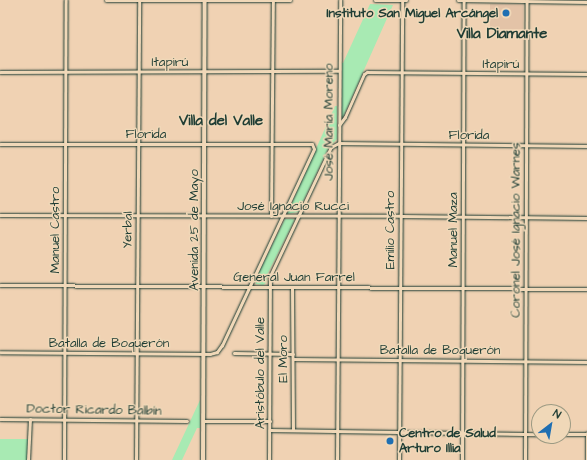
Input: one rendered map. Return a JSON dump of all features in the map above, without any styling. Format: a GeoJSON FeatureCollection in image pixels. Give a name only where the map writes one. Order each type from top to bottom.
{"type":"FeatureCollection","features":[{"type":"Feature","properties":{"kind":"main road","name":"Avenida 25 de Mayo"},"geometry":{"type":"LineString","coordinates":[[203,460],[205,0]]}},
{"type":"Feature","properties":{"kind":"street","name":"Manuel Castro"},"geometry":{"type":"LineString","coordinates":[[64,460],[66,0]]}},
{"type":"Feature","properties":{"kind":"street"},"geometry":{"type":"LineString","coordinates":[[106,0],[290,0]]}},
{"type":"Feature","properties":{"kind":"street","name":"Yerbal"},"geometry":{"type":"LineString","coordinates":[[136,460],[139,0]]}},
{"type":"Feature","properties":{"kind":"street"},"geometry":{"type":"LineString","coordinates":[[271,216],[272,0]]}},
{"type":"Feature","properties":{"kind":"street","name":"José María Moreno"},"geometry":{"type":"LineString","coordinates":[[337,460],[340,0]]}},
{"type":"Feature","properties":{"kind":"street"},"geometry":{"type":"LineString","coordinates":[[376,0],[403,0]]}},
{"type":"Feature","properties":{"kind":"street","name":"Emilio Castro"},"geometry":{"type":"LineString","coordinates":[[399,460],[401,73],[403,0]]}},
{"type":"Feature","properties":{"kind":"street"},"geometry":{"type":"LineString","coordinates":[[458,0],[587,2]]}},
{"type":"Feature","properties":{"kind":"street","name":"Manuel Maza"},"geometry":{"type":"LineString","coordinates":[[462,460],[464,0]]}},
{"type":"Feature","properties":{"kind":"street","name":"Coronel José Ignacio Warnes"},"geometry":{"type":"LineString","coordinates":[[525,460],[527,1]]}},
{"type":"Feature","properties":{"kind":"street","name":"Itapirú"},"geometry":{"type":"LineString","coordinates":[[0,72],[339,71]]}},
{"type":"Feature","properties":{"kind":"street","name":"Itapirú"},"geometry":{"type":"LineString","coordinates":[[339,125],[345,117],[364,74],[367,72],[587,74]]}},
{"type":"Feature","properties":{"kind":"street","name":"Florida"},"geometry":{"type":"LineString","coordinates":[[339,143],[401,145],[587,146]]}},
{"type":"Feature","properties":{"kind":"street","name":"Aristóbulo del Valle"},"geometry":{"type":"LineString","coordinates":[[269,460],[270,287],[272,272],[329,150],[334,144],[339,143]]}},
{"type":"Feature","properties":{"kind":"street","name":"Florida"},"geometry":{"type":"LineString","coordinates":[[0,144],[312,144],[314,146],[314,150],[283,216]]}},
{"type":"Feature","properties":{"kind":"street","name":"José Ignacio Rucci"},"geometry":{"type":"LineString","coordinates":[[0,216],[463,216],[587,218]]}},
{"type":"Feature","properties":{"kind":"street"},"geometry":{"type":"LineString","coordinates":[[249,287],[283,216]]}},
{"type":"Feature","properties":{"kind":"street","name":"General Juan Farrel"},"geometry":{"type":"LineString","coordinates":[[0,284],[65,286],[587,289]]}},
{"type":"Feature","properties":{"kind":"street","name":"Batalla de Boquerón"},"geometry":{"type":"LineString","coordinates":[[0,352],[203,354],[217,352],[222,345],[249,287]]}},
{"type":"Feature","properties":{"kind":"street","name":"El Moro"},"geometry":{"type":"LineString","coordinates":[[292,287],[293,430]]}},
{"type":"Feature","properties":{"kind":"street"},"geometry":{"type":"LineString","coordinates":[[234,353],[293,354]]}},
{"type":"Feature","properties":{"kind":"street","name":"Batalla de Boquerón"},"geometry":{"type":"LineString","coordinates":[[293,359],[587,362]]}},
{"type":"Feature","properties":{"kind":"street","name":"Doctor Ricardo Balbín"},"geometry":{"type":"LineString","coordinates":[[0,419],[187,421]]}},
{"type":"Feature","properties":{"kind":"street"},"geometry":{"type":"LineString","coordinates":[[28,460],[30,419]]}},
{"type":"Feature","properties":{"kind":"street"},"geometry":{"type":"LineString","coordinates":[[203,421],[270,421]]}},
{"type":"Feature","properties":{"kind":"street"},"geometry":{"type":"LineString","coordinates":[[270,430],[531,434]]}},
{"type":"Feature","properties":{"kind":"street"},"geometry":{"type":"LineString","coordinates":[[571,434],[587,433],[586,460]]}},
{"type":"Feature","properties":{"kind":"shaded area","name":"Instituto San Miguel Arcángel"},"geometry":{"type":"Polygon","coordinates":[[[490,4],[523,4],[523,29],[490,29],[490,4]]]}},
{"type":"Feature","properties":{"kind":"green space"},"geometry":{"type":"Polygon","coordinates":[[[370,4],[393,5],[343,117],[341,117],[341,63],[343,63],[370,4]]]}},
{"type":"Feature","properties":{"kind":"green space"},"geometry":{"type":"Polygon","coordinates":[[[335,106],[337,106],[337,139],[328,149],[298,212],[287,214],[335,106]]]}},
{"type":"Feature","properties":{"kind":"green space"},"geometry":{"type":"Polygon","coordinates":[[[285,219],[293,219],[294,221],[268,273],[266,283],[263,285],[256,284],[255,280],[285,219]]]}},
{"type":"Feature","properties":{"kind":"green space"},"geometry":{"type":"Polygon","coordinates":[[[200,400],[200,428],[197,428],[182,460],[172,460],[200,400]]]}},
{"type":"Feature","properties":{"kind":"green space"},"geometry":{"type":"Polygon","coordinates":[[[0,439],[28,439],[28,460],[0,460],[0,439]]]}},
{"type":"Feature","properties":{"kind":"place","name":"Instituto San Miguel Arcángel"},"geometry":{"type":"Point","coordinates":[506,13]}},
{"type":"Feature","properties":{"kind":"place","name":"Centro de Salud Arturo Illia"},"geometry":{"type":"Point","coordinates":[390,441]}},
{"type":"Feature","properties":{"kind":"district","name":"Villa Diamante"},"geometry":{"type":"Point","coordinates":[502,34]}},
{"type":"Feature","properties":{"kind":"district","name":"Villa del Valle"},"geometry":{"type":"Point","coordinates":[221,121]}}]}
